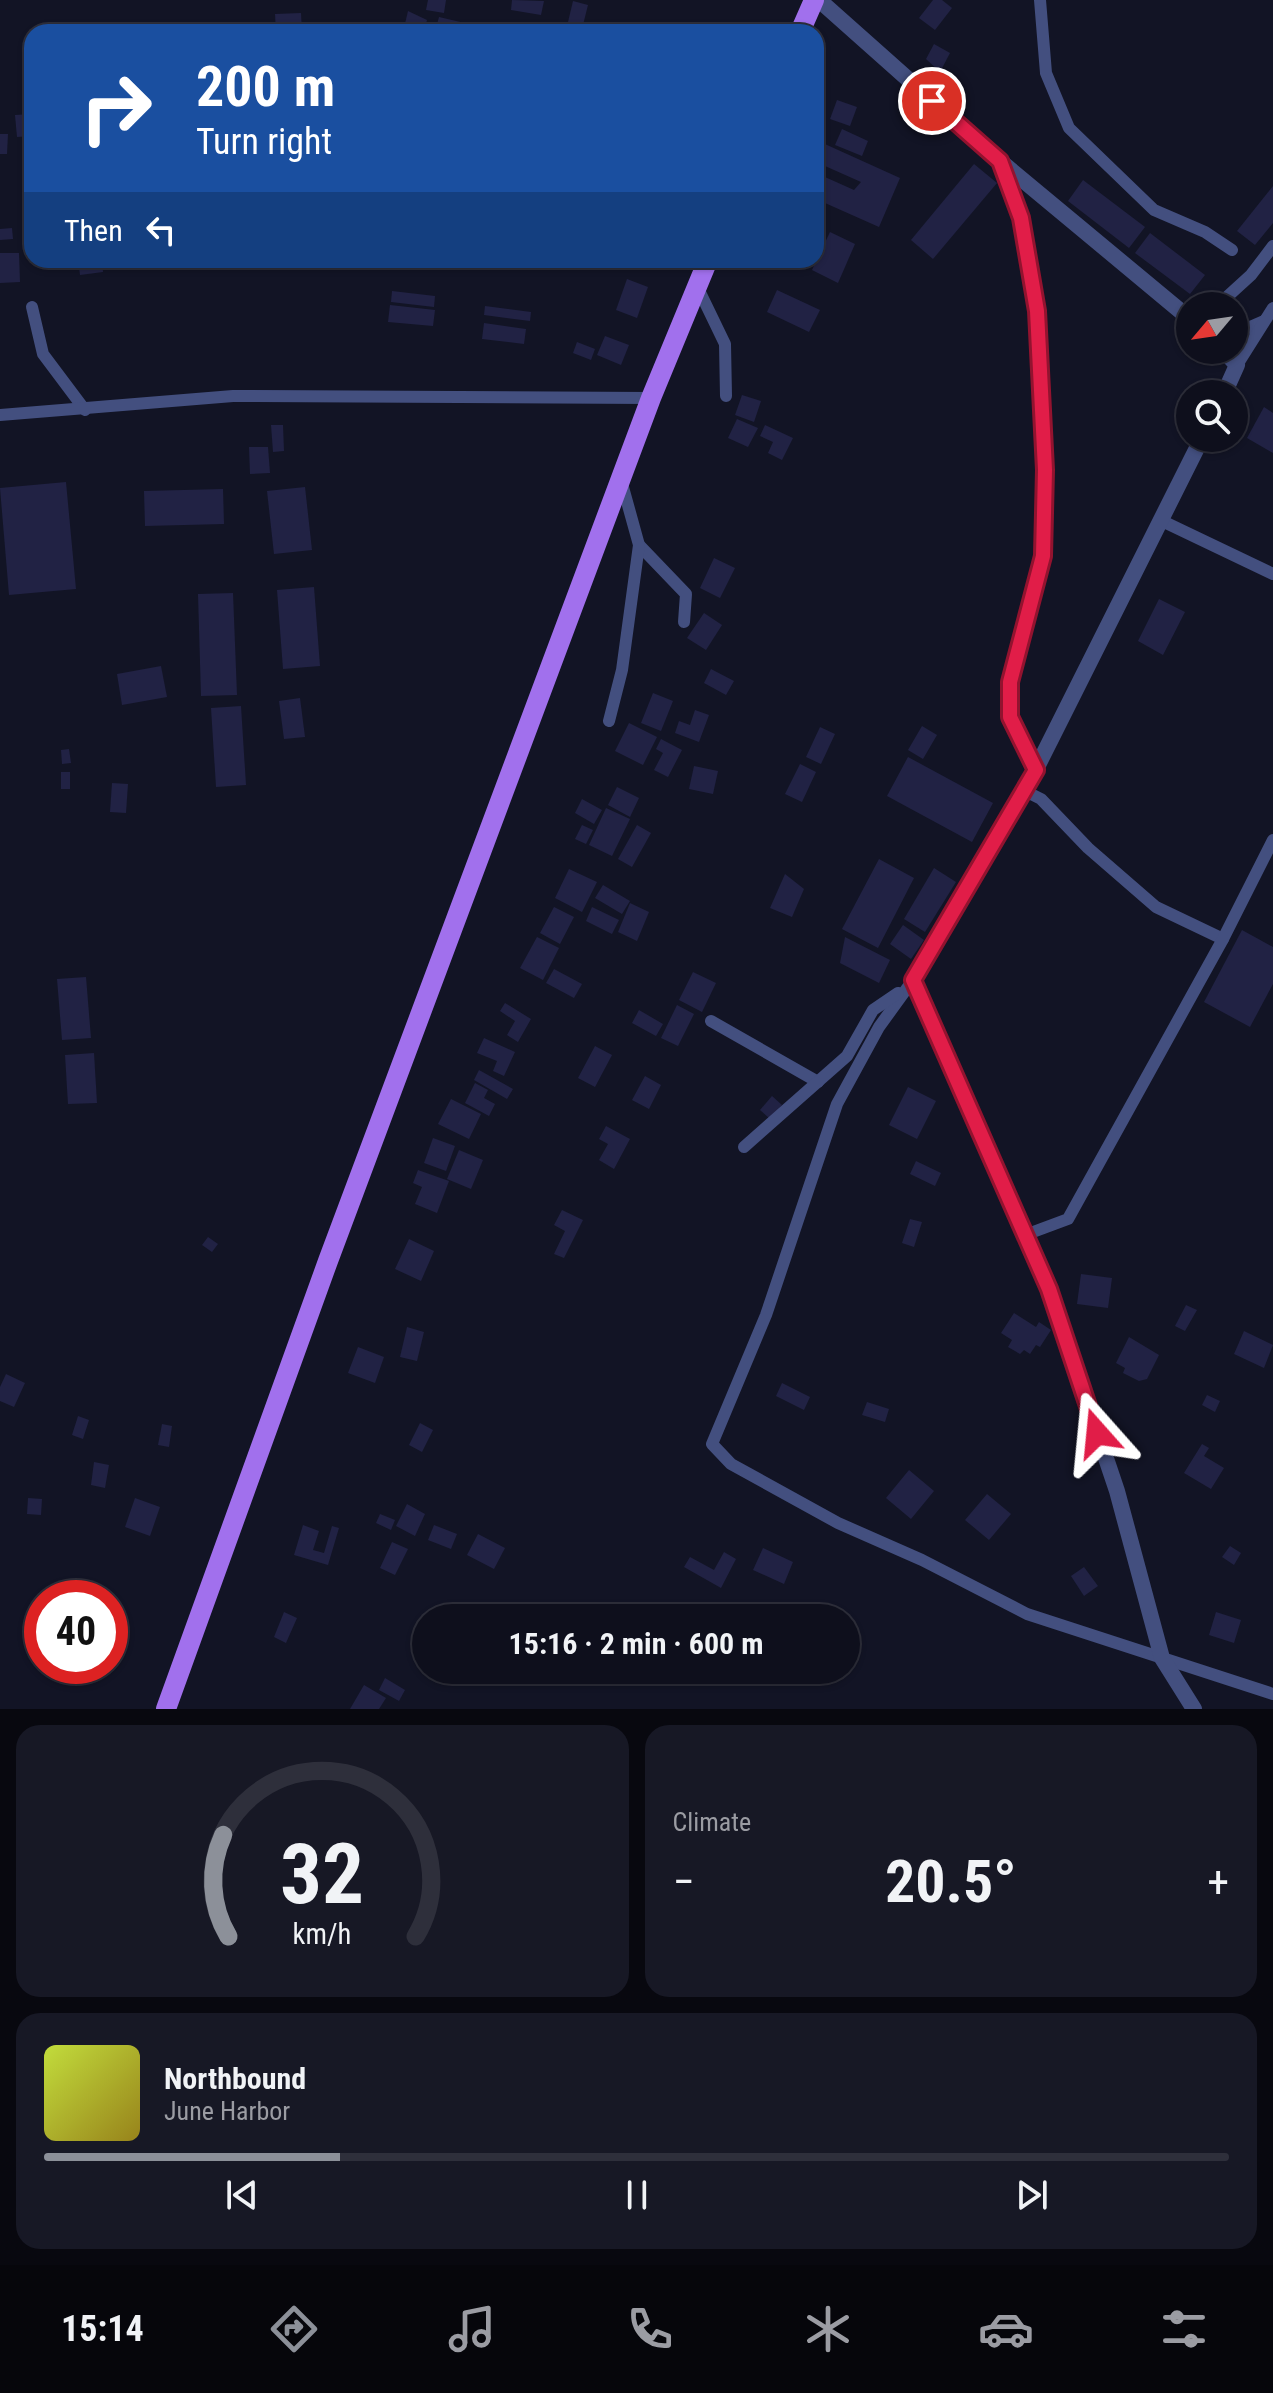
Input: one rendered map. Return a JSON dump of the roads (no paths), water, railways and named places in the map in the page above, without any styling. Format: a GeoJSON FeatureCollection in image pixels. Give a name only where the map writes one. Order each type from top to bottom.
{"type":"FeatureCollection","features":[{"type":"Feature","properties":{"kind":"main road"},"geometry":{"type":"LineString","coordinates":[[804,24],[816,0]]}},
{"type":"Feature","properties":{"kind":"main road"},"geometry":{"type":"LineString","coordinates":[[166,1709],[328,1261],[651,398],[705,268]]}},
{"type":"Feature","properties":{"kind":"street"},"geometry":{"type":"LineString","coordinates":[[816,0],[1000,161],[1176,306]]}},
{"type":"Feature","properties":{"kind":"street"},"geometry":{"type":"LineString","coordinates":[[1040,0],[1046,73],[1069,128],[1154,210],[1205,232],[1232,250]]}},
{"type":"Feature","properties":{"kind":"street"},"geometry":{"type":"LineString","coordinates":[[1000,161],[1021,218],[1037,311],[1045,470],[1043,556],[1010,682],[1010,717],[1036,770]]}},
{"type":"Feature","properties":{"kind":"street"},"geometry":{"type":"LineString","coordinates":[[1232,292],[1251,275],[1273,246]]}},
{"type":"Feature","properties":{"kind":"street"},"geometry":{"type":"LineString","coordinates":[[697,286],[725,344],[726,396]]}},
{"type":"Feature","properties":{"kind":"street"},"geometry":{"type":"LineString","coordinates":[[32,307],[43,354],[85,410]]}},
{"type":"Feature","properties":{"kind":"street"},"geometry":{"type":"LineString","coordinates":[[1230,380],[1273,308]]}},
{"type":"Feature","properties":{"kind":"street"},"geometry":{"type":"LineString","coordinates":[[1248,328],[1264,321]]}},
{"type":"Feature","properties":{"kind":"street"},"geometry":{"type":"LineString","coordinates":[[0,415],[233,396],[651,398]]}},
{"type":"Feature","properties":{"kind":"street"},"geometry":{"type":"LineString","coordinates":[[1195,452],[1025,791],[837,1104],[766,1315],[712,1444],[731,1464],[838,1523],[922,1560],[1027,1614],[1273,1694]]}},
{"type":"Feature","properties":{"kind":"street"},"geometry":{"type":"LineString","coordinates":[[609,721],[622,670],[639,545],[621,480]]}},
{"type":"Feature","properties":{"kind":"street"},"geometry":{"type":"LineString","coordinates":[[1160,520],[1273,574]]}},
{"type":"Feature","properties":{"kind":"street"},"geometry":{"type":"LineString","coordinates":[[639,545],[686,594],[684,622]]}},
{"type":"Feature","properties":{"kind":"street"},"geometry":{"type":"LineString","coordinates":[[1025,791],[1041,799],[1088,848],[1156,907],[1223,939]]}},
{"type":"Feature","properties":{"kind":"street"},"geometry":{"type":"LineString","coordinates":[[1025,1235],[1068,1219],[1223,939],[1273,840]]}},
{"type":"Feature","properties":{"kind":"street"},"geometry":{"type":"LineString","coordinates":[[744,1147],[847,1056],[873,1010],[907,985]]}},
{"type":"Feature","properties":{"kind":"street"},"geometry":{"type":"LineString","coordinates":[[907,985],[1049,1289],[1117,1491],[1162,1658],[1194,1709]]}},
{"type":"Feature","properties":{"kind":"street"},"geometry":{"type":"LineString","coordinates":[[711,1021],[818,1082]]}}]}
